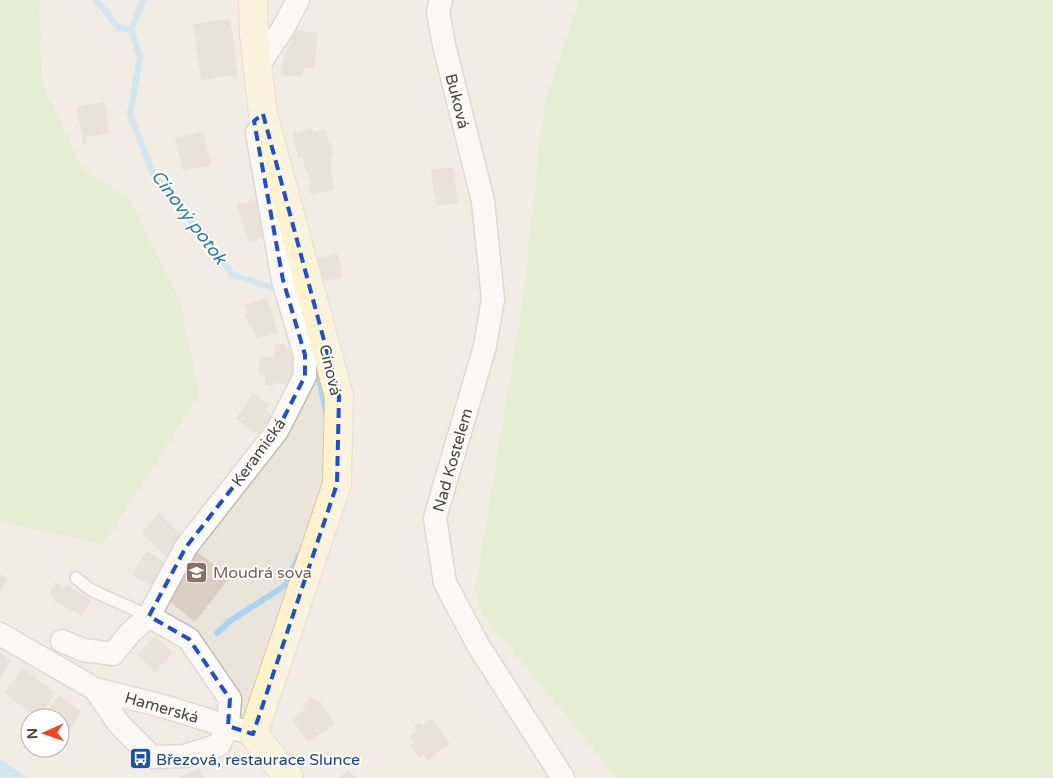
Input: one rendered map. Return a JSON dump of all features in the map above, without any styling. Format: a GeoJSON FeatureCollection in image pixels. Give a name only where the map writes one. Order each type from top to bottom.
{"type":"FeatureCollection","features":[{"type":"Feature","properties":{"kind":"street","name":"Cínová"},"geometry":{"type":"LineString","coordinates":[[240,730],[337,484],[339,396],[264,114],[254,36],[253,0]]}},
{"type":"Feature","properties":{"kind":"street"},"geometry":{"type":"LineString","coordinates":[[257,67],[282,30],[298,0]]}},
{"type":"Feature","properties":{"kind":"street","name":"Buková"},"geometry":{"type":"LineString","coordinates":[[441,0],[438,12],[444,45],[483,201]]}},
{"type":"Feature","properties":{"kind":"street","name":"Keramická"},"geometry":{"type":"LineString","coordinates":[[62,641],[83,650],[113,654],[130,633],[148,616],[186,547],[277,430],[305,376],[305,355],[283,280],[254,121],[264,114]]}},
{"type":"Feature","properties":{"kind":"street","name":"Nad Kostelem"},"geometry":{"type":"LineString","coordinates":[[483,201],[493,299],[485,346],[435,518],[445,583],[478,645],[563,778]]}},
{"type":"Feature","properties":{"kind":"street"},"geometry":{"type":"LineString","coordinates":[[148,616],[190,638],[230,699],[240,730],[289,778]]}},
{"type":"Feature","properties":{"kind":"street","name":"Hamerská"},"geometry":{"type":"LineString","coordinates":[[0,634],[95,689],[166,706],[240,730]]}},
{"type":"Feature","properties":{"kind":"street","name":"Hamerská"},"geometry":{"type":"LineString","coordinates":[[95,689],[119,724],[152,757],[185,756],[219,744],[240,730]]}},
{"type":"Feature","properties":{"kind":"lane"},"geometry":{"type":"LineString","coordinates":[[76,578],[91,590],[148,616]]}},
{"type":"Feature","properties":{"kind":"highlighted area"},"geometry":{"type":"Polygon","coordinates":[[[263,114],[339,396],[337,484],[253,734],[228,726],[230,699],[189,639],[149,616],[186,547],[277,431],[305,376],[305,355],[283,280],[254,121],[263,114]]]}},
{"type":"Feature","properties":{"kind":"shaded area"},"geometry":{"type":"Polygon","coordinates":[[[39,0],[579,0],[544,103],[523,297],[475,588],[478,609],[617,778],[27,778],[0,759],[0,520],[6,523],[179,299],[130,199],[83,169],[43,84],[39,0]]]}},
{"type":"Feature","properties":{"kind":"green space"},"geometry":{"type":"Polygon","coordinates":[[[0,0],[39,0],[43,84],[83,169],[130,199],[179,299],[199,395],[104,544],[6,523],[0,520],[0,0]]]}},
{"type":"Feature","properties":{"kind":"green space"},"geometry":{"type":"Polygon","coordinates":[[[579,0],[1053,0],[1053,778],[617,778],[478,609],[475,588],[523,297],[544,103],[579,0]]]}},
{"type":"Feature","properties":{"kind":"water"},"geometry":{"type":"Polygon","coordinates":[[[0,759],[27,778],[0,778],[0,759]]]}},
{"type":"Feature","properties":{"kind":"building"},"geometry":{"type":"Polygon","coordinates":[[[230,19],[238,75],[201,80],[193,24],[230,19]]]}},
{"type":"Feature","properties":{"kind":"building"},"geometry":{"type":"Polygon","coordinates":[[[295,30],[318,33],[314,69],[304,67],[302,77],[281,75],[284,57],[295,30]]]}},
{"type":"Feature","properties":{"kind":"building"},"geometry":{"type":"Polygon","coordinates":[[[104,102],[109,133],[86,137],[87,144],[83,145],[77,107],[104,102]]]}},
{"type":"Feature","properties":{"kind":"building"},"geometry":{"type":"Polygon","coordinates":[[[311,129],[316,132],[323,129],[327,131],[328,141],[331,144],[333,153],[330,167],[335,190],[311,195],[309,186],[312,183],[310,176],[306,172],[303,158],[298,159],[293,133],[311,129]]]}},
{"type":"Feature","properties":{"kind":"building"},"geometry":{"type":"Polygon","coordinates":[[[203,131],[211,165],[183,171],[175,138],[203,131]]]}},
{"type":"Feature","properties":{"kind":"building"},"geometry":{"type":"Polygon","coordinates":[[[453,167],[458,203],[436,206],[431,170],[453,167]]]}},
{"type":"Feature","properties":{"kind":"building"},"geometry":{"type":"Polygon","coordinates":[[[260,198],[272,235],[249,242],[237,205],[260,198]]]}},
{"type":"Feature","properties":{"kind":"building"},"geometry":{"type":"Polygon","coordinates":[[[338,254],[343,277],[325,281],[324,278],[313,280],[309,260],[338,254]]]}},
{"type":"Feature","properties":{"kind":"building"},"geometry":{"type":"Polygon","coordinates":[[[267,298],[278,332],[257,339],[252,325],[250,326],[245,314],[248,313],[245,305],[267,298]]]}},
{"type":"Feature","properties":{"kind":"building"},"geometry":{"type":"Polygon","coordinates":[[[285,344],[285,349],[297,348],[301,382],[273,384],[273,386],[265,385],[265,375],[259,375],[259,357],[274,358],[274,345],[285,344]]]}},
{"type":"Feature","properties":{"kind":"building"},"geometry":{"type":"Polygon","coordinates":[[[252,393],[270,405],[266,410],[278,419],[265,439],[236,419],[252,393]]]}},
{"type":"Feature","properties":{"kind":"building"},"geometry":{"type":"Polygon","coordinates":[[[159,513],[183,537],[166,557],[142,533],[159,513]]]}},
{"type":"Feature","properties":{"kind":"building"},"geometry":{"type":"Polygon","coordinates":[[[147,551],[167,563],[153,587],[132,574],[147,551]]]}},
{"type":"Feature","properties":{"kind":"building"},"geometry":{"type":"Polygon","coordinates":[[[197,552],[230,577],[195,622],[163,596],[197,552]]]}},
{"type":"Feature","properties":{"kind":"building"},"geometry":{"type":"Polygon","coordinates":[[[0,574],[8,578],[0,593],[0,574]]]}},
{"type":"Feature","properties":{"kind":"building"},"geometry":{"type":"Polygon","coordinates":[[[56,582],[64,588],[66,584],[91,600],[81,616],[56,602],[49,594],[56,582]]]}},
{"type":"Feature","properties":{"kind":"building"},"geometry":{"type":"Polygon","coordinates":[[[156,635],[173,653],[155,672],[137,654],[156,635]]]}},
{"type":"Feature","properties":{"kind":"building"},"geometry":{"type":"Polygon","coordinates":[[[0,653],[12,661],[0,679],[0,653]]]}},
{"type":"Feature","properties":{"kind":"building"},"geometry":{"type":"Polygon","coordinates":[[[23,668],[56,693],[44,708],[25,708],[4,693],[23,668]]]}},
{"type":"Feature","properties":{"kind":"building"},"geometry":{"type":"Polygon","coordinates":[[[59,695],[82,712],[70,728],[70,708],[49,708],[59,695]]]}},
{"type":"Feature","properties":{"kind":"building"},"geometry":{"type":"Polygon","coordinates":[[[314,697],[317,701],[319,700],[335,724],[308,742],[292,719],[306,710],[302,705],[314,697]]]}},
{"type":"Feature","properties":{"kind":"building"},"geometry":{"type":"Polygon","coordinates":[[[432,719],[450,743],[428,760],[424,755],[420,758],[410,746],[414,742],[410,736],[416,732],[415,725],[419,723],[424,725],[432,719]]]}},
{"type":"Feature","properties":{"kind":"building"},"geometry":{"type":"Polygon","coordinates":[[[199,768],[203,778],[178,778],[199,768]]]}},
{"type":"Feature","properties":{"kind":"building"},"geometry":{"type":"Polygon","coordinates":[[[349,770],[355,778],[338,778],[349,770]]]}},
{"type":"Feature","properties":{"kind":"waterway"},"geometry":{"type":"LineString","coordinates":[[96,0],[119,28],[131,30]]}},
{"type":"Feature","properties":{"kind":"waterway","name":"Cínový potok"},"geometry":{"type":"LineString","coordinates":[[143,0],[131,30],[140,57],[130,114],[153,174],[233,275],[276,289]]}},
{"type":"Feature","properties":{"kind":"waterway","name":"Cínový potok"},"geometry":{"type":"LineString","coordinates":[[315,360],[327,416]]}},
{"type":"Feature","properties":{"kind":"waterway","name":"Cínový potok"},"geometry":{"type":"LineString","coordinates":[[217,633],[230,621],[286,585],[299,555]]}},
{"type":"Feature","properties":{"kind":"place","name":"Moudrá sova"},"geometry":{"type":"Point","coordinates":[197,572]}},
{"type":"Feature","properties":{"kind":"place","name":"Březová, restaurace Slunce"},"geometry":{"type":"Point","coordinates":[140,759]}}]}
